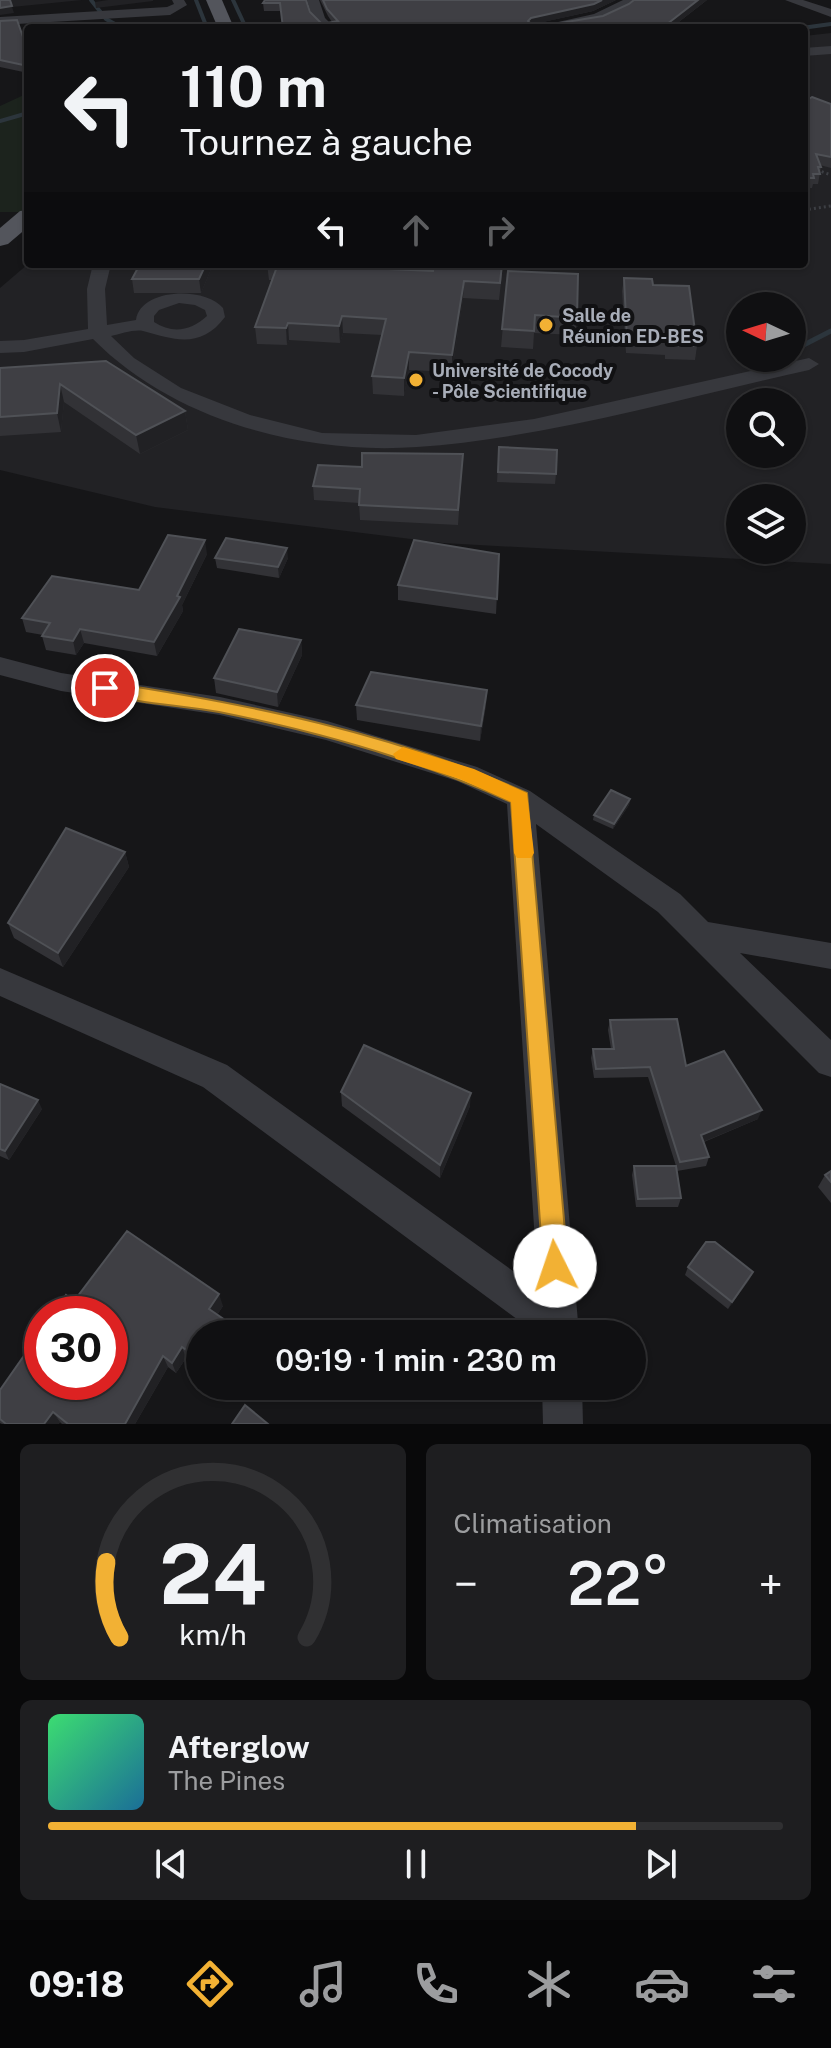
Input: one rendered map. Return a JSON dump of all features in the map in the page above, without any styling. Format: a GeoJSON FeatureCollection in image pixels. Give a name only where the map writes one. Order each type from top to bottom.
{"type":"FeatureCollection","features":[{"type":"Feature","properties":{"kind":"main road"},"geometry":{"type":"LineString","coordinates":[[214,0],[224,24]]}},
{"type":"Feature","properties":{"kind":"main road"},"geometry":{"type":"LineString","coordinates":[[0,239],[24,219]]}},
{"type":"Feature","properties":{"kind":"street"},"geometry":{"type":"LineString","coordinates":[[81,0],[81,16]]}},
{"type":"Feature","properties":{"kind":"street"},"geometry":{"type":"LineString","coordinates":[[0,21],[170,11],[181,5],[178,0]]}},
{"type":"Feature","properties":{"kind":"street"},"geometry":{"type":"LineString","coordinates":[[313,0],[319,19],[325,24]]}},
{"type":"Feature","properties":{"kind":"street"},"geometry":{"type":"LineString","coordinates":[[566,24],[607,15],[631,0]]}},
{"type":"Feature","properties":{"kind":"street"},"geometry":{"type":"LineString","coordinates":[[791,0],[831,13]]}},
{"type":"Feature","properties":{"kind":"street"},"geometry":{"type":"LineString","coordinates":[[808,52],[831,50]]}},
{"type":"Feature","properties":{"kind":"street"},"geometry":{"type":"LineString","coordinates":[[99,268],[95,287],[98,333],[127,362],[174,392],[243,419],[322,439],[416,441],[534,425],[809,364]]}},
{"type":"Feature","properties":{"kind":"street"},"geometry":{"type":"LineString","coordinates":[[0,347],[145,324]]}},
{"type":"Feature","properties":{"kind":"street"},"geometry":{"type":"LineString","coordinates":[[0,666],[61,682],[220,706],[327,731],[467,774],[520,798],[669,903],[831,1062]]}},
{"type":"Feature","properties":{"kind":"street"},"geometry":{"type":"LineString","coordinates":[[520,798],[559,1320]]}},
{"type":"Feature","properties":{"kind":"street"},"geometry":{"type":"LineString","coordinates":[[700,933],[831,956]]}},
{"type":"Feature","properties":{"kind":"street"},"geometry":{"type":"LineString","coordinates":[[0,982],[215,1076],[545,1320]]}},
{"type":"Feature","properties":{"kind":"street"},"geometry":{"type":"LineString","coordinates":[[562,1400],[563,1424]]}},
{"type":"Feature","properties":{"kind":"path"},"geometry":{"type":"LineString","coordinates":[[808,166],[831,175]]}},
{"type":"Feature","properties":{"kind":"path"},"geometry":{"type":"LineString","coordinates":[[808,209],[831,206]]}},
{"type":"Feature","properties":{"kind":"shaded area","name":"Université de Cocody - Pôle Scientifique"},"geometry":{"type":"Polygon","coordinates":[[[831,33],[831,564],[806,563],[806,484],[726,484],[726,558],[443,543],[155,507],[0,470],[0,288],[24,267],[808,268],[808,36],[831,33]]]}},
{"type":"Feature","properties":{"kind":"shaded area"},"geometry":{"type":"Polygon","coordinates":[[[24,95],[24,212],[0,212],[0,106],[24,95]]]}},
{"type":"Feature","properties":{"kind":"building"},"geometry":{"type":"Polygon","coordinates":[[[0,0],[10,0],[12,6],[0,8],[0,0]]]}},
{"type":"Feature","properties":{"kind":"building"},"geometry":{"type":"Polygon","coordinates":[[[265,0],[306,0],[310,12],[322,24],[283,24],[280,3],[263,3],[265,0]]]}},
{"type":"Feature","properties":{"kind":"building"},"geometry":{"type":"Polygon","coordinates":[[[323,0],[602,0],[528,21],[531,24],[322,24],[338,21],[323,0]]]}},
{"type":"Feature","properties":{"kind":"building"},"geometry":{"type":"Polygon","coordinates":[[[634,0],[698,0],[667,24],[531,24],[603,16],[634,0]]]}},
{"type":"Feature","properties":{"kind":"building"},"geometry":{"type":"Polygon","coordinates":[[[17,20],[24,40],[24,65],[0,60],[0,21],[17,20]]]}},
{"type":"Feature","properties":{"kind":"building"},"geometry":{"type":"Polygon","coordinates":[[[812,97],[831,104],[831,157],[816,154],[821,167],[818,167],[820,174],[813,174],[814,178],[808,178],[808,100],[812,97]]]}},
{"type":"Feature","properties":{"kind":"building"},"geometry":{"type":"Polygon","coordinates":[[[138,268],[204,268],[199,279],[132,279],[138,268]]]}},
{"type":"Feature","properties":{"kind":"building"},"geometry":{"type":"Polygon","coordinates":[[[277,268],[433,271],[433,268],[502,268],[500,283],[464,281],[452,355],[409,352],[404,378],[372,376],[386,319],[342,316],[339,326],[288,323],[286,328],[255,327],[277,268]]]}},
{"type":"Feature","properties":{"kind":"building"},"geometry":{"type":"Polygon","coordinates":[[[508,271],[578,274],[577,318],[535,315],[534,331],[502,329],[508,271]]]}},
{"type":"Feature","properties":{"kind":"building"},"geometry":{"type":"Polygon","coordinates":[[[624,278],[652,279],[653,285],[689,286],[697,346],[668,345],[667,340],[627,339],[624,278]]]}},
{"type":"Feature","properties":{"kind":"building"},"geometry":{"type":"Polygon","coordinates":[[[106,361],[185,411],[136,435],[60,384],[57,413],[0,417],[0,368],[106,361]]]}},
{"type":"Feature","properties":{"kind":"building"},"geometry":{"type":"Polygon","coordinates":[[[499,447],[557,450],[556,474],[498,472],[499,447]]]}},
{"type":"Feature","properties":{"kind":"building"},"geometry":{"type":"Polygon","coordinates":[[[362,453],[463,454],[458,510],[359,505],[360,489],[313,486],[318,465],[362,467],[362,453]]]}},
{"type":"Feature","properties":{"kind":"building"},"geometry":{"type":"Polygon","coordinates":[[[168,535],[205,540],[177,596],[180,597],[154,642],[80,629],[73,641],[42,636],[50,623],[22,618],[52,576],[139,590],[168,535]]]}},
{"type":"Feature","properties":{"kind":"building"},"geometry":{"type":"Polygon","coordinates":[[[226,538],[287,548],[278,567],[215,558],[226,538]]]}},
{"type":"Feature","properties":{"kind":"building"},"geometry":{"type":"Polygon","coordinates":[[[414,540],[499,554],[497,599],[398,585],[414,540]]]}},
{"type":"Feature","properties":{"kind":"building"},"geometry":{"type":"Polygon","coordinates":[[[239,629],[301,640],[277,692],[214,678],[239,629]]]}},
{"type":"Feature","properties":{"kind":"building"},"geometry":{"type":"Polygon","coordinates":[[[371,672],[487,690],[481,726],[356,705],[371,672]]]}},
{"type":"Feature","properties":{"kind":"building"},"geometry":{"type":"Polygon","coordinates":[[[611,790],[630,799],[614,824],[594,815],[611,790]]]}},
{"type":"Feature","properties":{"kind":"building"},"geometry":{"type":"Polygon","coordinates":[[[66,828],[125,852],[58,953],[8,923],[66,828]]]}},
{"type":"Feature","properties":{"kind":"building"},"geometry":{"type":"Polygon","coordinates":[[[677,1019],[686,1066],[724,1051],[762,1110],[701,1135],[709,1157],[680,1162],[650,1067],[596,1069],[593,1049],[614,1049],[610,1020],[677,1019]]]}},
{"type":"Feature","properties":{"kind":"building"},"geometry":{"type":"Polygon","coordinates":[[[364,1045],[471,1093],[440,1165],[341,1092],[364,1045]]]}},
{"type":"Feature","properties":{"kind":"building"},"geometry":{"type":"Polygon","coordinates":[[[0,1084],[38,1100],[5,1151],[0,1149],[0,1084]]]}},
{"type":"Feature","properties":{"kind":"building"},"geometry":{"type":"Polygon","coordinates":[[[634,1166],[676,1166],[681,1198],[638,1199],[634,1166]]]}},
{"type":"Feature","properties":{"kind":"building"},"geometry":{"type":"Polygon","coordinates":[[[127,1231],[219,1294],[209,1309],[225,1320],[186,1320],[186,1350],[182,1347],[172,1363],[163,1356],[125,1424],[68,1424],[53,1412],[44,1424],[6,1424],[0,1419],[0,1390],[24,1356],[24,1400],[128,1400],[128,1296],[78,1296],[127,1231]]]}},
{"type":"Feature","properties":{"kind":"building"},"geometry":{"type":"Polygon","coordinates":[[[706,1242],[715,1242],[753,1272],[732,1302],[688,1267],[706,1242]]]}},
{"type":"Feature","properties":{"kind":"building"},"geometry":{"type":"Polygon","coordinates":[[[245,1405],[268,1424],[232,1424],[245,1405]]]}},
{"type":"Feature","properties":{"kind":"waterway"},"geometry":{"type":"LineString","coordinates":[[91,0],[106,19],[115,24]]}},
{"type":"Feature","properties":{"kind":"waterway"},"geometry":{"type":"LineString","coordinates":[[196,0],[205,24]]}},
{"type":"Feature","properties":{"kind":"waterway"},"geometry":{"type":"LineString","coordinates":[[233,0],[244,24]]}},
{"type":"Feature","properties":{"kind":"waterway"},"geometry":{"type":"LineString","coordinates":[[808,27],[831,24]]}},
{"type":"Feature","properties":{"kind":"waterway"},"geometry":{"type":"LineString","coordinates":[[0,121],[24,114]]}},
{"type":"Feature","properties":{"kind":"waterway"},"geometry":{"type":"LineString","coordinates":[[806,344],[831,331]]}},
{"type":"Feature","properties":{"kind":"slow traffic"},"geometry":{"type":"LineString","coordinates":[[403,754],[467,774],[520,798],[524,853]]}},
{"type":"Feature","properties":{"kind":"place","name":"Salle de Réunion ED-BES"},"geometry":{"type":"Point","coordinates":[546,325]}},
{"type":"Feature","properties":{"kind":"place","name":"Université de Cocody - Pôle Scientifique"},"geometry":{"type":"Point","coordinates":[416,380]}},
{"type":"Feature","properties":{"kind":"route"},"geometry":{"type":"LineString","coordinates":[[105,688],[220,706],[327,731],[467,774],[520,798],[555,1266]]}}]}
